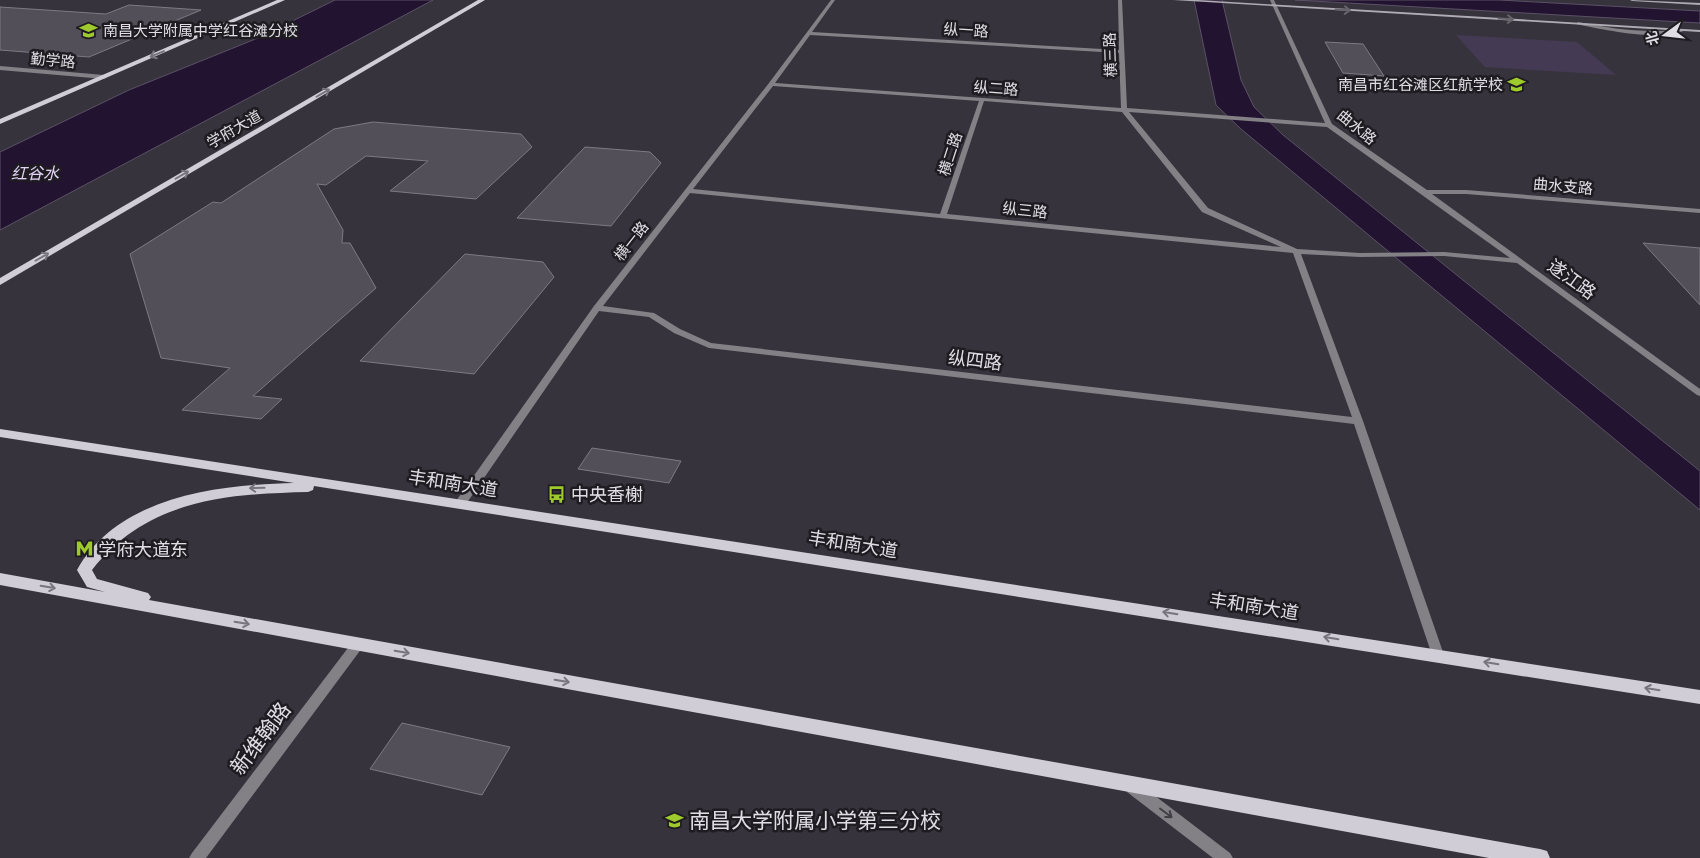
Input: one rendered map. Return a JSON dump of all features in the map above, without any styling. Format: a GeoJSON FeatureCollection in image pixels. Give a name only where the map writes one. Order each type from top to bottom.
{"type":"FeatureCollection","features":[{"type":"Feature","properties":{"kind":"main road"},"geometry":{"type":"LineString","coordinates":[[0,120],[282,0]]}},
{"type":"Feature","properties":{"kind":"main road","name":"学府大道"},"geometry":{"type":"LineString","coordinates":[[0,282],[482,0]]}},
{"type":"Feature","properties":{"kind":"main road"},"geometry":{"type":"LineString","coordinates":[[1175,0],[1273,4],[1578,24]]}},
{"type":"Feature","properties":{"kind":"main road"},"geometry":{"type":"LineString","coordinates":[[1632,0],[1700,4]]}},
{"type":"Feature","properties":{"kind":"main road"},"geometry":{"type":"LineString","coordinates":[[1684,30],[1700,31]]}},
{"type":"Feature","properties":{"kind":"main road","name":"丰和南大道"},"geometry":{"type":"LineString","coordinates":[[0,434],[1700,697]]}},
{"type":"Feature","properties":{"kind":"main road"},"geometry":{"type":"LineString","coordinates":[[218,618],[92,583],[84,570],[109,541],[135,522],[188,499],[245,488],[340,486]]}},
{"type":"Feature","properties":{"kind":"main road"},"geometry":{"type":"LineString","coordinates":[[0,579],[1540,858]]}},
{"type":"Feature","properties":{"kind":"street","name":"横一路"},"geometry":{"type":"LineString","coordinates":[[460,504],[596,308],[771,84],[833,0]]}},
{"type":"Feature","properties":{"kind":"street","name":"横三路"},"geometry":{"type":"LineString","coordinates":[[1120,0],[1124,110]]}},
{"type":"Feature","properties":{"kind":"street","name":"曲水路"},"geometry":{"type":"LineString","coordinates":[[1273,4],[1329,125],[1425,192]]}},
{"type":"Feature","properties":{"kind":"street"},"geometry":{"type":"LineString","coordinates":[[1578,24],[1607,30],[1668,33],[1684,30]]}},
{"type":"Feature","properties":{"kind":"street","name":"纵一路"},"geometry":{"type":"LineString","coordinates":[[809,33],[1122,52]]}},
{"type":"Feature","properties":{"kind":"street","name":"勤学路"},"geometry":{"type":"LineString","coordinates":[[0,68],[104,77]]}},
{"type":"Feature","properties":{"kind":"street","name":"纵二路"},"geometry":{"type":"LineString","coordinates":[[771,84],[1278,123],[1329,125]]}},
{"type":"Feature","properties":{"kind":"street","name":"横二路"},"geometry":{"type":"LineString","coordinates":[[943,216],[982,100]]}},
{"type":"Feature","properties":{"kind":"street"},"geometry":{"type":"LineString","coordinates":[[1124,110],[1205,210],[1296,251],[1358,421],[1438,655]]}},
{"type":"Feature","properties":{"kind":"street","name":"纵三路"},"geometry":{"type":"LineString","coordinates":[[687,191],[1296,251],[1360,255],[1444,254],[1519,261]]}},
{"type":"Feature","properties":{"kind":"street","name":"曲水支路"},"geometry":{"type":"LineString","coordinates":[[1425,192],[1466,192],[1700,211]]}},
{"type":"Feature","properties":{"kind":"street","name":"遂江路"},"geometry":{"type":"LineString","coordinates":[[1425,192],[1700,393]]}},
{"type":"Feature","properties":{"kind":"street","name":"纵四路"},"geometry":{"type":"LineString","coordinates":[[596,308],[651,315],[678,331],[709,345],[1358,421]]}},
{"type":"Feature","properties":{"kind":"street","name":"新维翰路"},"geometry":{"type":"LineString","coordinates":[[196,858],[358,644]]}},
{"type":"Feature","properties":{"kind":"street"},"geometry":{"type":"LineString","coordinates":[[1127,783],[1225,858]]}},
{"type":"Feature","properties":{"kind":"shaded area"},"geometry":{"type":"Polygon","coordinates":[[[1456,35],[1577,42],[1616,75],[1485,67],[1456,35]]]}},
{"type":"Feature","properties":{"kind":"water","name":"红谷水"},"geometry":{"type":"Polygon","coordinates":[[[335,0],[433,0],[0,230],[0,152],[129,90],[258,38],[335,0]]]}},
{"type":"Feature","properties":{"kind":"water"},"geometry":{"type":"Polygon","coordinates":[[[1194,0],[1222,0],[1241,80],[1254,107],[1283,135],[1700,471],[1700,510],[1241,129],[1216,105],[1194,0]]]}},
{"type":"Feature","properties":{"kind":"water"},"geometry":{"type":"Polygon","coordinates":[[[1295,0],[1499,0],[1700,11],[1700,23],[1295,0]]]}},
{"type":"Feature","properties":{"kind":"building","name":"南昌大学附属中学红谷滩分校"},"geometry":{"type":"Polygon","coordinates":[[[129,5],[201,10],[89,57],[0,50],[0,7],[106,14],[129,5]]]}},
{"type":"Feature","properties":{"kind":"building"},"geometry":{"type":"Polygon","coordinates":[[[1325,42],[1363,44],[1384,76],[1343,73],[1325,42]]]}},
{"type":"Feature","properties":{"kind":"building"},"geometry":{"type":"Polygon","coordinates":[[[373,122],[521,134],[532,147],[476,199],[390,191],[428,161],[366,156],[326,185],[317,184],[343,230],[342,243],[350,243],[376,288],[253,396],[282,399],[261,419],[182,410],[230,368],[161,358],[130,254],[213,202],[221,203],[334,129],[373,122]]]}},
{"type":"Feature","properties":{"kind":"building"},"geometry":{"type":"Polygon","coordinates":[[[585,147],[650,152],[661,163],[611,226],[517,218],[585,147]]]}},
{"type":"Feature","properties":{"kind":"building"},"geometry":{"type":"Polygon","coordinates":[[[1643,243],[1700,248],[1700,305],[1643,243]]]}},
{"type":"Feature","properties":{"kind":"building"},"geometry":{"type":"Polygon","coordinates":[[[465,254],[543,262],[554,277],[474,374],[360,361],[465,254]]]}},
{"type":"Feature","properties":{"kind":"building"},"geometry":{"type":"Polygon","coordinates":[[[592,448],[681,461],[669,483],[578,469],[592,448]]]}},
{"type":"Feature","properties":{"kind":"building"},"geometry":{"type":"Polygon","coordinates":[[[402,723],[510,747],[482,795],[370,769],[402,723]]]}},
{"type":"Feature","properties":{"kind":"place","name":"南昌大学附属中学红谷滩分校"},"geometry":{"type":"Point","coordinates":[89,30]}},
{"type":"Feature","properties":{"kind":"place","name":"南昌市红谷滩区红航学校"},"geometry":{"type":"Point","coordinates":[1517,84]}},
{"type":"Feature","properties":{"kind":"place","name":"中央香榭"},"geometry":{"type":"Point","coordinates":[557,494]}},
{"type":"Feature","properties":{"kind":"place","name":"学府大道东"},"geometry":{"type":"Point","coordinates":[84,549]}},
{"type":"Feature","properties":{"kind":"place","name":"南昌大学附属小学第三分校"},"geometry":{"type":"Point","coordinates":[675,820]}}]}
